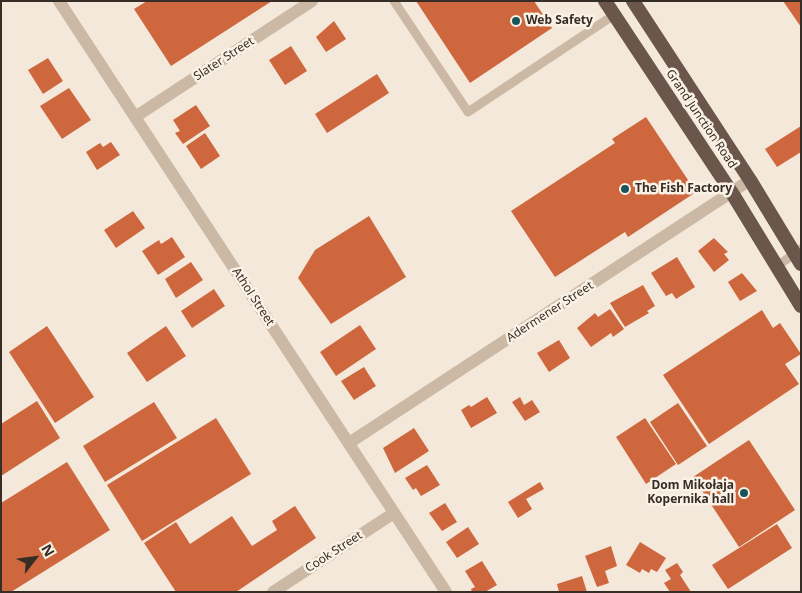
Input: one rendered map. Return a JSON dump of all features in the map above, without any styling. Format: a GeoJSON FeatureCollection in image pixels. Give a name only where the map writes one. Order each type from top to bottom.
{"type":"FeatureCollection","features":[{"type":"Feature","properties":{"kind":"highway","name":"Grand Junction Road"},"geometry":{"type":"LineString","coordinates":[[605,1],[732,193],[801,306]]}},
{"type":"Feature","properties":{"kind":"highway","name":"Grand Junction Road"},"geometry":{"type":"LineString","coordinates":[[633,1],[799,256]]}},
{"type":"Feature","properties":{"kind":"street","name":"Slater Street"},"geometry":{"type":"LineString","coordinates":[[135,117],[312,1]]}},
{"type":"Feature","properties":{"kind":"street","name":"Athol Street"},"geometry":{"type":"LineString","coordinates":[[61,2],[446,592]]}},
{"type":"Feature","properties":{"kind":"street","name":"Adermener Street"},"geometry":{"type":"LineString","coordinates":[[349,443],[750,180]]}},
{"type":"Feature","properties":{"kind":"street","name":"Cook Street"},"geometry":{"type":"LineString","coordinates":[[273,592],[394,513]]}},
{"type":"Feature","properties":{"kind":"lane"},"geometry":{"type":"LineString","coordinates":[[394,1],[468,112],[614,15]]}},
{"type":"Feature","properties":{"kind":"lane"},"geometry":{"type":"LineString","coordinates":[[776,267],[799,256]]}},
{"type":"Feature","properties":{"kind":"building"},"geometry":{"type":"Polygon","coordinates":[[[147,1],[272,1],[171,66],[134,9],[147,1]]]}},
{"type":"Feature","properties":{"kind":"building"},"geometry":{"type":"Polygon","coordinates":[[[416,1],[534,1],[552,28],[470,83],[416,1]]]}},
{"type":"Feature","properties":{"kind":"building"},"geometry":{"type":"Polygon","coordinates":[[[783,1],[801,1],[801,27],[783,1]]]}},
{"type":"Feature","properties":{"kind":"building"},"geometry":{"type":"Polygon","coordinates":[[[334,21],[346,39],[326,52],[316,37],[334,21]]]}},
{"type":"Feature","properties":{"kind":"building"},"geometry":{"type":"Polygon","coordinates":[[[291,46],[307,71],[285,85],[269,60],[291,46]]]}},
{"type":"Feature","properties":{"kind":"building"},"geometry":{"type":"Polygon","coordinates":[[[48,58],[63,81],[43,94],[28,70],[48,58]]]}},
{"type":"Feature","properties":{"kind":"building"},"geometry":{"type":"Polygon","coordinates":[[[377,74],[389,93],[327,133],[315,114],[377,74]]]}},
{"type":"Feature","properties":{"kind":"building"},"geometry":{"type":"Polygon","coordinates":[[[69,88],[91,120],[62,139],[40,106],[69,88]]]}},
{"type":"Feature","properties":{"kind":"building"},"geometry":{"type":"Polygon","coordinates":[[[196,105],[210,126],[183,144],[175,133],[180,131],[173,120],[196,105]]]}},
{"type":"Feature","properties":{"kind":"building"},"geometry":{"type":"Polygon","coordinates":[[[646,117],[696,192],[628,237],[625,232],[555,277],[511,211],[615,143],[612,139],[646,117]]]}},
{"type":"Feature","properties":{"kind":"building"},"geometry":{"type":"Polygon","coordinates":[[[801,126],[801,152],[777,167],[765,149],[801,126]]]}},
{"type":"Feature","properties":{"kind":"building"},"geometry":{"type":"Polygon","coordinates":[[[205,133],[220,156],[201,169],[186,146],[205,133]]]}},
{"type":"Feature","properties":{"kind":"building"},"geometry":{"type":"Polygon","coordinates":[[[111,142],[120,155],[97,170],[86,152],[100,143],[103,147],[111,142]]]}},
{"type":"Feature","properties":{"kind":"building"},"geometry":{"type":"Polygon","coordinates":[[[133,211],[145,228],[116,248],[104,230],[133,211]]]}},
{"type":"Feature","properties":{"kind":"building"},"geometry":{"type":"Polygon","coordinates":[[[369,216],[406,277],[331,324],[298,278],[315,250],[369,216]]]}},
{"type":"Feature","properties":{"kind":"building"},"geometry":{"type":"Polygon","coordinates":[[[172,237],[185,257],[158,275],[142,251],[159,240],[161,244],[172,237]]]}},
{"type":"Feature","properties":{"kind":"building"},"geometry":{"type":"Polygon","coordinates":[[[714,238],[728,252],[724,254],[729,260],[714,272],[698,251],[714,238]]]}},
{"type":"Feature","properties":{"kind":"building"},"geometry":{"type":"Polygon","coordinates":[[[677,257],[695,287],[676,299],[672,293],[666,296],[651,273],[677,257]]]}},
{"type":"Feature","properties":{"kind":"building"},"geometry":{"type":"Polygon","coordinates":[[[191,262],[203,280],[176,298],[165,279],[191,262]]]}},
{"type":"Feature","properties":{"kind":"building"},"geometry":{"type":"Polygon","coordinates":[[[742,273],[757,291],[740,301],[728,282],[742,273]]]}},
{"type":"Feature","properties":{"kind":"building"},"geometry":{"type":"Polygon","coordinates":[[[643,285],[655,306],[647,311],[649,313],[625,327],[610,303],[643,285]]]}},
{"type":"Feature","properties":{"kind":"building"},"geometry":{"type":"Polygon","coordinates":[[[214,289],[225,306],[192,328],[181,311],[214,289]]]}},
{"type":"Feature","properties":{"kind":"building"},"geometry":{"type":"Polygon","coordinates":[[[610,309],[624,329],[613,337],[611,333],[591,347],[577,328],[595,313],[598,317],[610,309]]]}},
{"type":"Feature","properties":{"kind":"building"},"geometry":{"type":"Polygon","coordinates":[[[762,310],[773,328],[780,323],[801,354],[785,364],[799,384],[709,444],[663,375],[762,310]]]}},
{"type":"Feature","properties":{"kind":"building"},"geometry":{"type":"Polygon","coordinates":[[[360,325],[376,349],[336,376],[320,352],[360,325]]]}},
{"type":"Feature","properties":{"kind":"building"},"geometry":{"type":"Polygon","coordinates":[[[47,326],[94,397],[55,423],[9,352],[47,326]]]}},
{"type":"Feature","properties":{"kind":"building"},"geometry":{"type":"Polygon","coordinates":[[[166,326],[186,356],[147,382],[127,353],[166,326]]]}},
{"type":"Feature","properties":{"kind":"building"},"geometry":{"type":"Polygon","coordinates":[[[559,340],[570,358],[549,372],[537,353],[559,340]]]}},
{"type":"Feature","properties":{"kind":"building"},"geometry":{"type":"Polygon","coordinates":[[[364,367],[376,386],[354,400],[341,381],[364,367]]]}},
{"type":"Feature","properties":{"kind":"building"},"geometry":{"type":"Polygon","coordinates":[[[487,397],[497,413],[471,428],[461,410],[469,405],[471,407],[487,397]]]}},
{"type":"Feature","properties":{"kind":"building"},"geometry":{"type":"Polygon","coordinates":[[[520,397],[524,405],[532,400],[540,412],[525,421],[512,402],[520,397]]]}},
{"type":"Feature","properties":{"kind":"building"},"geometry":{"type":"Polygon","coordinates":[[[37,401],[60,438],[1,476],[1,424],[37,401]]]}},
{"type":"Feature","properties":{"kind":"building"},"geometry":{"type":"Polygon","coordinates":[[[154,402],[177,438],[105,482],[83,446],[154,402]]]}},
{"type":"Feature","properties":{"kind":"building"},"geometry":{"type":"Polygon","coordinates":[[[678,403],[707,446],[678,465],[650,422],[678,403]]]}},
{"type":"Feature","properties":{"kind":"building"},"geometry":{"type":"Polygon","coordinates":[[[216,418],[251,474],[142,541],[107,485],[216,418]]]}},
{"type":"Feature","properties":{"kind":"building"},"geometry":{"type":"Polygon","coordinates":[[[645,418],[676,464],[646,484],[616,437],[645,418]]]}},
{"type":"Feature","properties":{"kind":"building"},"geometry":{"type":"Polygon","coordinates":[[[414,428],[429,451],[395,473],[383,448],[414,428]]]}},
{"type":"Feature","properties":{"kind":"building","name":"Dom Mikołaja Kopernika hall"},"geometry":{"type":"Polygon","coordinates":[[[749,440],[795,510],[739,547],[693,477],[749,440]]]}},
{"type":"Feature","properties":{"kind":"building"},"geometry":{"type":"Polygon","coordinates":[[[67,462],[110,530],[11,592],[1,592],[1,503],[67,462]]]}},
{"type":"Feature","properties":{"kind":"building"},"geometry":{"type":"Polygon","coordinates":[[[427,465],[440,485],[421,496],[416,488],[413,490],[405,478],[427,465]]]}},
{"type":"Feature","properties":{"kind":"building"},"geometry":{"type":"Polygon","coordinates":[[[540,482],[544,489],[526,499],[532,509],[518,518],[508,502],[540,482]]]}},
{"type":"Feature","properties":{"kind":"building"},"geometry":{"type":"Polygon","coordinates":[[[445,503],[457,522],[442,531],[429,513],[445,503]]]}},
{"type":"Feature","properties":{"kind":"building"},"geometry":{"type":"Polygon","coordinates":[[[295,506],[316,538],[236,592],[176,592],[144,543],[176,522],[190,544],[232,516],[252,546],[277,530],[272,521],[295,506]]]}},
{"type":"Feature","properties":{"kind":"building"},"geometry":{"type":"Polygon","coordinates":[[[777,524],[792,548],[728,589],[712,565],[777,524]]]}},
{"type":"Feature","properties":{"kind":"building"},"geometry":{"type":"Polygon","coordinates":[[[468,527],[479,544],[457,558],[446,542],[468,527]]]}},
{"type":"Feature","properties":{"kind":"building"},"geometry":{"type":"Polygon","coordinates":[[[640,542],[666,558],[657,572],[651,569],[649,573],[642,569],[640,573],[626,565],[640,542]]]}},
{"type":"Feature","properties":{"kind":"building"},"geometry":{"type":"Polygon","coordinates":[[[611,546],[617,566],[605,571],[609,583],[597,587],[585,556],[611,546]]]}},
{"type":"Feature","properties":{"kind":"building"},"geometry":{"type":"Polygon","coordinates":[[[482,561],[497,585],[485,592],[472,592],[471,589],[475,587],[465,571],[482,561]]]}},
{"type":"Feature","properties":{"kind":"building"},"geometry":{"type":"Polygon","coordinates":[[[677,563],[683,572],[680,575],[691,592],[670,592],[664,583],[671,579],[665,570],[677,563]]]}},
{"type":"Feature","properties":{"kind":"building"},"geometry":{"type":"Polygon","coordinates":[[[582,576],[587,592],[559,592],[557,584],[582,576]]]}},
{"type":"Feature","properties":{"kind":"place","name":"Web Safety"},"geometry":{"type":"Point","coordinates":[516,21]}},
{"type":"Feature","properties":{"kind":"place","name":"The Fish Factory"},"geometry":{"type":"Point","coordinates":[625,189]}},
{"type":"Feature","properties":{"kind":"place","name":"Dom Mikołaja Kopernika hall"},"geometry":{"type":"Point","coordinates":[744,493]}}]}
